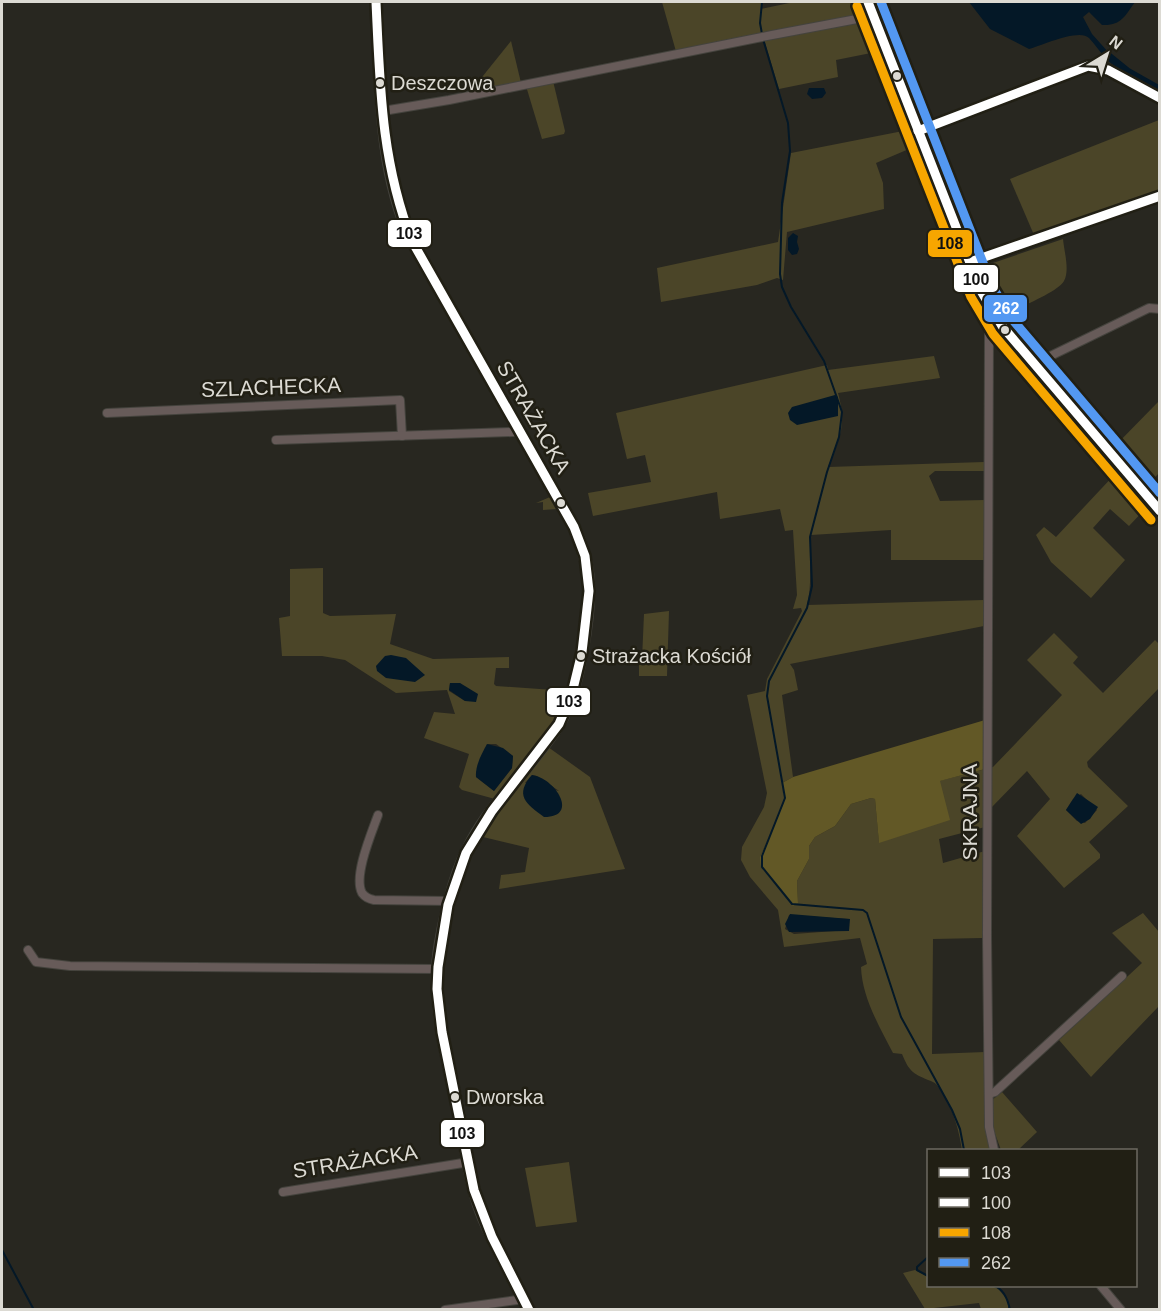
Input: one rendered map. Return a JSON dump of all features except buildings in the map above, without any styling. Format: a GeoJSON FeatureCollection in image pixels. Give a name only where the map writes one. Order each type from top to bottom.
{"type":"FeatureCollection","features":[{"type":"Feature","properties":{"kind":"street","name":"STRAŻACKA"},"geometry":{"type":"LineString","coordinates":[[375,2],[383,111],[396,195],[405,227],[578,535],[587,567],[589,603],[575,682],[566,711],[553,733],[475,835],[462,862],[440,944],[437,969],[439,1014],[476,1198],[529,1310]]}},
{"type":"Feature","properties":{"kind":"street"},"geometry":{"type":"LineString","coordinates":[[868,2],[984,297],[996,318],[1160,512]]}},
{"type":"Feature","properties":{"kind":"street"},"geometry":{"type":"LineString","coordinates":[[383,111],[873,16]]}},
{"type":"Feature","properties":{"kind":"street"},"geometry":{"type":"LineString","coordinates":[[918,131],[1088,66],[1108,70],[1160,98]]}},
{"type":"Feature","properties":{"kind":"street"},"geometry":{"type":"LineString","coordinates":[[970,262],[1160,196]]}},
{"type":"Feature","properties":{"kind":"street"},"geometry":{"type":"LineString","coordinates":[[1034,364],[1149,308],[1160,309]]}},
{"type":"Feature","properties":{"kind":"street","name":"SKRAJNA"},"geometry":{"type":"LineString","coordinates":[[994,1149],[989,1127],[987,935],[988,340],[990,324],[996,318]]}},
{"type":"Feature","properties":{"kind":"street","name":"SZLACHECKA"},"geometry":{"type":"LineString","coordinates":[[108,413],[400,400],[402,436]]}},
{"type":"Feature","properties":{"kind":"street"},"geometry":{"type":"LineString","coordinates":[[276,440],[519,430]]}},
{"type":"Feature","properties":{"kind":"street"},"geometry":{"type":"LineString","coordinates":[[378,814],[361,871],[360,886],[363,894],[374,900],[451,901]]}},
{"type":"Feature","properties":{"kind":"street"},"geometry":{"type":"LineString","coordinates":[[28,950],[36,962],[70,966],[437,969]]}},
{"type":"Feature","properties":{"kind":"street"},"geometry":{"type":"LineString","coordinates":[[989,1094],[995,1092],[1122,976]]}},
{"type":"Feature","properties":{"kind":"street","name":"STRAŻACKA"},"geometry":{"type":"LineString","coordinates":[[283,1192],[469,1162]]}},
{"type":"Feature","properties":{"kind":"street"},"geometry":{"type":"LineString","coordinates":[[1102,1287],[1121,1310]]}},
{"type":"Feature","properties":{"kind":"street"},"geometry":{"type":"LineString","coordinates":[[445,1310],[517,1300],[523,1297]]}},
{"type":"Feature","properties":{"kind":"shaded area"},"geometry":{"type":"Polygon","coordinates":[[[662,2],[761,2],[761,9],[794,2],[861,2],[881,51],[836,60],[838,77],[779,89],[763,36],[677,55],[662,2]]]}},
{"type":"Feature","properties":{"kind":"shaded area"},"geometry":{"type":"Polygon","coordinates":[[[511,41],[522,87],[466,97],[511,41]]]}},
{"type":"Feature","properties":{"kind":"shaded area"},"geometry":{"type":"Polygon","coordinates":[[[553,81],[565,131],[564,134],[542,139],[526,86],[553,81]]]}},
{"type":"Feature","properties":{"kind":"shaded area"},"geometry":{"type":"Polygon","coordinates":[[[1159,120],[1159,191],[1034,235],[1010,179],[1159,120]]]}},
{"type":"Feature","properties":{"kind":"shaded area"},"geometry":{"type":"Polygon","coordinates":[[[908,130],[913,134],[916,146],[876,163],[883,183],[884,209],[787,232],[783,280],[777,278],[757,285],[661,302],[657,268],[778,242],[791,153],[908,130]]]}},
{"type":"Feature","properties":{"kind":"shaded area"},"geometry":{"type":"Polygon","coordinates":[[[1063,239],[1067,266],[1066,277],[1060,286],[1045,296],[1001,316],[986,279],[990,264],[1063,239]]]}},
{"type":"Feature","properties":{"kind":"shaded area"},"geometry":{"type":"Polygon","coordinates":[[[934,356],[940,378],[838,393],[842,414],[841,431],[828,467],[984,462],[985,471],[935,471],[929,476],[940,501],[985,500],[985,560],[891,560],[891,530],[811,535],[810,588],[807,605],[984,600],[984,626],[790,664],[794,670],[798,690],[782,695],[793,777],[782,783],[784,802],[760,857],[798,903],[797,881],[809,859],[809,846],[815,837],[835,826],[851,804],[875,799],[879,842],[939,781],[993,767],[1062,695],[1027,660],[1054,633],[1078,657],[1073,663],[1103,693],[1155,640],[1159,644],[1159,688],[1087,762],[1088,767],[1128,806],[1089,842],[1100,854],[1100,858],[1064,888],[1017,836],[1050,799],[1027,771],[991,808],[985,827],[939,839],[943,863],[985,851],[982,938],[933,939],[932,1054],[985,1052],[989,1131],[997,1149],[962,1149],[954,1116],[941,1091],[934,1083],[912,1071],[902,1054],[893,1053],[864,989],[861,967],[867,964],[860,938],[784,947],[778,910],[750,877],[741,860],[742,847],[764,807],[767,793],[747,695],[765,691],[767,679],[802,611],[801,608],[793,609],[797,595],[793,530],[785,531],[780,509],[720,519],[717,492],[593,516],[588,493],[651,482],[645,455],[627,459],[616,413],[827,365],[828,370],[934,356]],[[1081,794],[1073,799],[1066,810],[1077,821],[1085,823],[1097,810],[1081,794]],[[789,915],[785,929],[794,934],[848,930],[849,919],[789,915]]]}},
{"type":"Feature","properties":{"kind":"shaded area"},"geometry":{"type":"Polygon","coordinates":[[[1159,401],[1159,473],[1146,487],[1114,447],[1159,401]]]}},
{"type":"Feature","properties":{"kind":"shaded area"},"geometry":{"type":"Polygon","coordinates":[[[1116,473],[1146,508],[1129,526],[1110,509],[1093,528],[1125,560],[1091,598],[1051,562],[1036,535],[1044,527],[1056,537],[1116,473]]]}},
{"type":"Feature","properties":{"kind":"shaded area"},"geometry":{"type":"Polygon","coordinates":[[[550,497],[562,516],[557,509],[543,510],[543,502],[536,503],[550,497]]]}},
{"type":"Feature","properties":{"kind":"shaded area"},"geometry":{"type":"Polygon","coordinates":[[[323,568],[323,613],[330,616],[396,614],[390,644],[433,659],[509,657],[509,668],[496,668],[494,684],[496,686],[568,691],[559,714],[495,799],[462,790],[459,787],[469,754],[424,738],[434,712],[455,714],[447,690],[396,693],[345,660],[322,656],[282,656],[279,618],[290,616],[290,569],[323,568]],[[450,683],[449,691],[465,701],[460,683],[450,683]],[[488,744],[476,777],[494,791],[512,768],[513,756],[496,744],[488,744]]]}},
{"type":"Feature","properties":{"kind":"shaded area"},"geometry":{"type":"Polygon","coordinates":[[[669,611],[667,676],[639,676],[644,614],[669,611]]]}},
{"type":"Feature","properties":{"kind":"shaded area"},"geometry":{"type":"Polygon","coordinates":[[[985,720],[985,769],[940,781],[950,820],[879,843],[875,799],[851,804],[835,826],[815,837],[809,846],[809,859],[797,881],[798,903],[793,906],[761,867],[760,857],[784,802],[782,783],[793,777],[985,720]]]}},
{"type":"Feature","properties":{"kind":"shaded area"},"geometry":{"type":"Polygon","coordinates":[[[548,747],[590,777],[625,869],[499,889],[501,875],[525,872],[529,848],[483,837],[482,834],[548,747]],[[532,775],[525,783],[559,791],[532,775]]]}},
{"type":"Feature","properties":{"kind":"shaded area"},"geometry":{"type":"Polygon","coordinates":[[[1143,913],[1159,932],[1159,1006],[1091,1077],[1059,1040],[1142,963],[1112,933],[1143,913]]]}},
{"type":"Feature","properties":{"kind":"shaded area"},"geometry":{"type":"Polygon","coordinates":[[[1002,1092],[1037,1132],[1019,1149],[1001,1149],[993,1128],[992,1100],[1002,1092]]]}},
{"type":"Feature","properties":{"kind":"shaded area"},"geometry":{"type":"Polygon","coordinates":[[[569,1162],[577,1222],[536,1227],[525,1168],[569,1162]]]}},
{"type":"Feature","properties":{"kind":"shaded area"},"geometry":{"type":"Polygon","coordinates":[[[915,1270],[927,1276],[927,1287],[997,1287],[1008,1301],[1008,1309],[981,1309],[979,1303],[925,1309],[903,1273],[915,1270]]]}},
{"type":"Feature","properties":{"kind":"water"},"geometry":{"type":"Polygon","coordinates":[[[969,2],[1135,2],[1122,19],[1114,24],[1102,25],[1089,12],[1083,17],[1092,34],[1109,53],[1104,56],[1084,35],[1069,36],[1029,49],[990,29],[969,2]]]}},
{"type":"Feature","properties":{"kind":"water"},"geometry":{"type":"Polygon","coordinates":[[[809,88],[824,88],[826,93],[822,98],[812,99],[807,94],[809,88]]]}},
{"type":"Feature","properties":{"kind":"water"},"geometry":{"type":"Polygon","coordinates":[[[793,233],[798,236],[799,249],[797,254],[792,255],[788,250],[788,238],[793,233]]]}},
{"type":"Feature","properties":{"kind":"water"},"geometry":{"type":"Polygon","coordinates":[[[835,395],[838,397],[838,416],[797,425],[790,420],[788,413],[792,407],[835,395]]]}},
{"type":"Feature","properties":{"kind":"water"},"geometry":{"type":"Polygon","coordinates":[[[385,656],[406,658],[425,675],[415,682],[386,678],[377,671],[376,666],[385,656]]]}},
{"type":"Feature","properties":{"kind":"water"},"geometry":{"type":"Polygon","coordinates":[[[450,683],[460,683],[478,694],[476,702],[465,701],[449,690],[450,683]]]}},
{"type":"Feature","properties":{"kind":"water"},"geometry":{"type":"Polygon","coordinates":[[[487,744],[503,748],[513,756],[512,768],[494,791],[476,777],[481,755],[487,744]]]}},
{"type":"Feature","properties":{"kind":"water"},"geometry":{"type":"Polygon","coordinates":[[[532,775],[549,783],[555,790],[560,797],[561,811],[544,817],[524,799],[524,788],[532,775]]]}},
{"type":"Feature","properties":{"kind":"water"},"geometry":{"type":"Polygon","coordinates":[[[1077,793],[1098,807],[1090,819],[1081,824],[1066,810],[1077,793]]]}},
{"type":"Feature","properties":{"kind":"water"},"geometry":{"type":"Polygon","coordinates":[[[790,914],[850,919],[849,931],[789,932],[785,924],[790,914]]]}},
{"type":"Feature","properties":{"kind":"waterway"},"geometry":{"type":"LineString","coordinates":[[762,2],[760,23],[762,34]]}},
{"type":"Feature","properties":{"kind":"waterway"},"geometry":{"type":"LineString","coordinates":[[763,39],[788,123],[790,151],[782,203],[780,274],[782,287],[791,307],[824,361],[842,412],[839,437],[810,537],[812,586],[807,608],[769,681],[767,696],[785,798],[762,856],[762,867],[792,904],[863,910],[867,913],[901,1017],[952,1110],[960,1129],[964,1149]]}},
{"type":"Feature","properties":{"kind":"waterway"},"geometry":{"type":"LineString","coordinates":[[1107,55],[1128,72],[1160,90]]}},
{"type":"Feature","properties":{"kind":"waterway"},"geometry":{"type":"LineString","coordinates":[[2,1250],[34,1310]]}},
{"type":"Feature","properties":{"kind":"waterway"},"geometry":{"type":"LineString","coordinates":[[927,1258],[917,1267],[917,1270],[927,1275]]}},
{"type":"Feature","properties":{"kind":"waterway"},"geometry":{"type":"LineString","coordinates":[[996,1287],[1005,1295],[1010,1310]]}},
{"type":"Feature","properties":{"kind":"transit line","name":"103"},"geometry":{"type":"LineString","coordinates":[[376,2],[381,94],[388,153],[394,182],[412,241],[574,527],[585,556],[589,591],[582,652],[572,693],[559,724],[492,811],[466,853],[448,905],[438,967],[437,989],[442,1032],[474,1190],[492,1237],[529,1310]]}},
{"type":"Feature","properties":{"kind":"transit line","name":"100"},"geometry":{"type":"LineString","coordinates":[[868,2],[981,291],[1002,326],[1160,511]]}},
{"type":"Feature","properties":{"kind":"transit line","name":"262"},"geometry":{"type":"LineString","coordinates":[[881,2],[992,286],[1012,319],[1160,493]]}},
{"type":"Feature","properties":{"kind":"transit line","name":"108"},"geometry":{"type":"LineString","coordinates":[[857,6],[971,297],[993,334],[1151,520]]}},
{"type":"Feature","properties":{"kind":"transit line","name":"100"},"geometry":{"type":"LineString","coordinates":[[918,131],[1088,66],[1108,70],[1160,98]]}},
{"type":"Feature","properties":{"kind":"transit line","name":"100"},"geometry":{"type":"LineString","coordinates":[[970,262],[1160,196]]}},
{"type":"Feature","properties":{"kind":"place","name":"Deszczowa"},"geometry":{"type":"Point","coordinates":[380,83]}},
{"type":"Feature","properties":{"kind":"place","name":"Strażacka Kościół"},"geometry":{"type":"Point","coordinates":[581,656]}},
{"type":"Feature","properties":{"kind":"place","name":"Dworska"},"geometry":{"type":"Point","coordinates":[455,1097]}}]}
